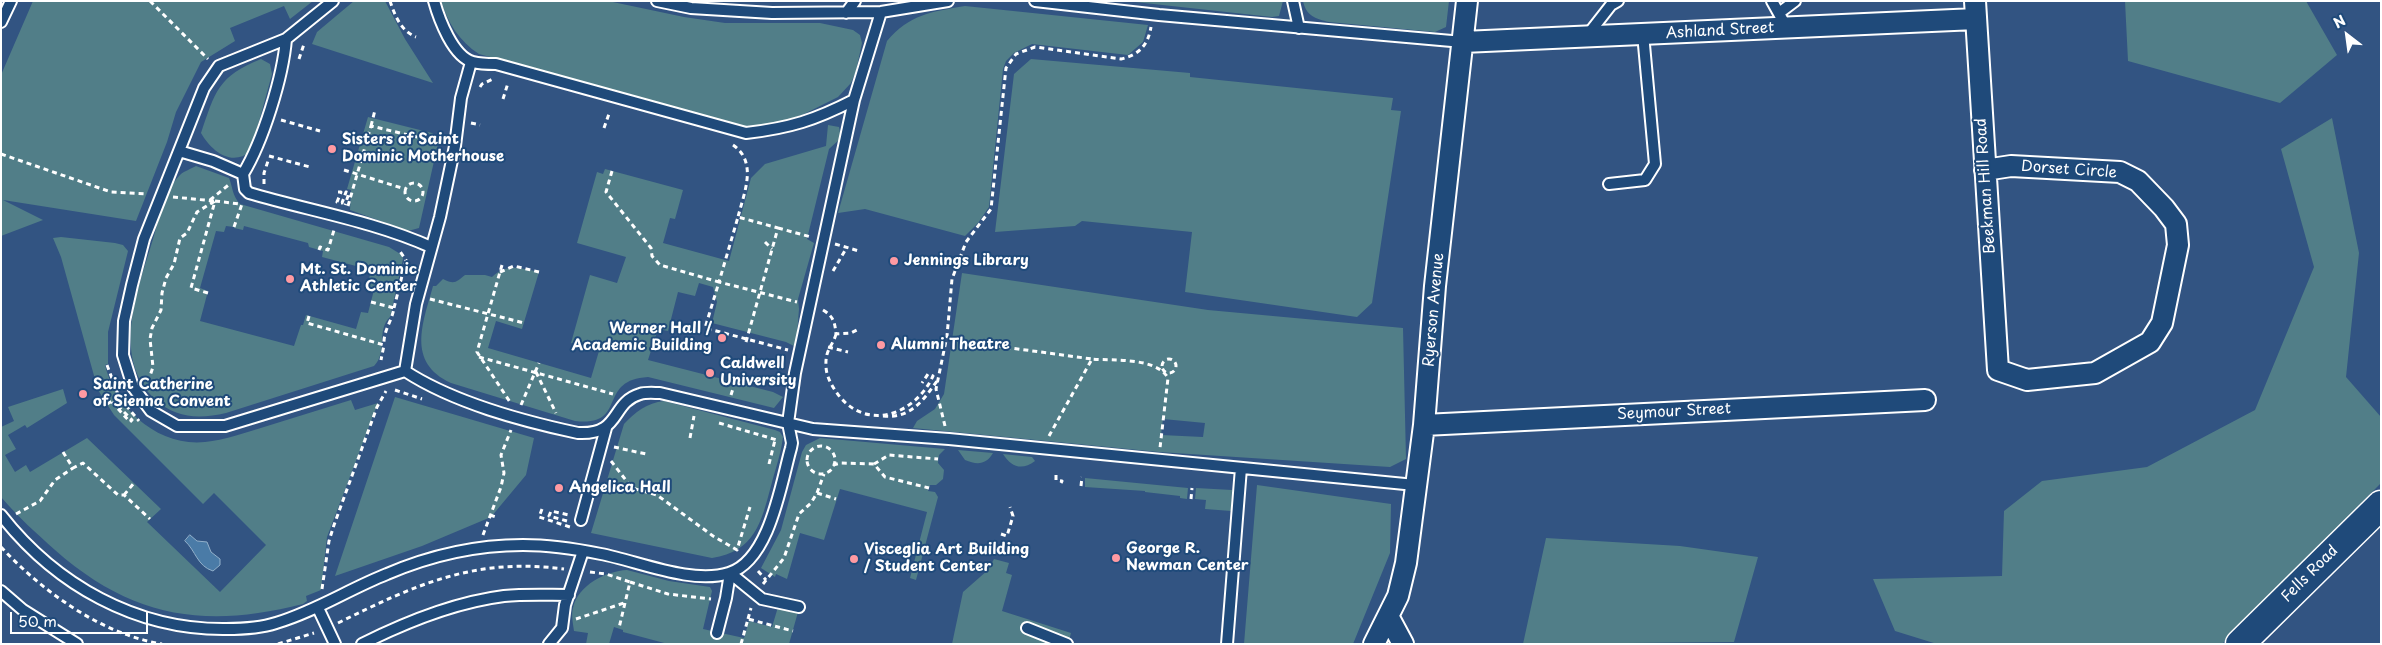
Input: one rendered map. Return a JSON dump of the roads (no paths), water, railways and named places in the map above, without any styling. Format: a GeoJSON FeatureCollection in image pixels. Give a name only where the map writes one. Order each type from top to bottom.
{"type":"FeatureCollection","features":[{"type":"Feature","properties":{"kind":"street","name":"Ryerson Avenue"},"geometry":{"type":"LineString","coordinates":[[1374,644],[1398,596],[1406,563],[1424,425],[1435,286],[1467,1]]}},
{"type":"Feature","properties":{"kind":"street","name":"Ashland Street"},"geometry":{"type":"LineString","coordinates":[[1463,42],[1643,34],[1783,20],[1976,10]]}},
{"type":"Feature","properties":{"kind":"street","name":"Beekman Hill Road"},"geometry":{"type":"LineString","coordinates":[[1976,10],[1998,370]]}},
{"type":"Feature","properties":{"kind":"street","name":"Dorset Circle"},"geometry":{"type":"LineString","coordinates":[[1985,170],[2011,166],[2120,172],[2138,181],[2164,208],[2176,224],[2178,245],[2162,323],[2150,342],[2095,373],[2027,380],[1998,370]]}},
{"type":"Feature","properties":{"kind":"street","name":"Seymour Street"},"geometry":{"type":"LineString","coordinates":[[1424,425],[1925,400]]}},
{"type":"Feature","properties":{"kind":"street","name":"Fells Road"},"geometry":{"type":"LineString","coordinates":[[2240,644],[2381,505]]}},
{"type":"Feature","properties":{"kind":"street"},"geometry":{"type":"LineString","coordinates":[[1388,616],[1403,644]]}},
{"type":"Feature","properties":{"kind":"lane"},"geometry":{"type":"LineString","coordinates":[[1,22],[11,1]]}},
{"type":"Feature","properties":{"kind":"lane"},"geometry":{"type":"LineString","coordinates":[[333,1],[286,39],[218,68],[204,88],[144,240],[124,322],[123,355],[133,387],[151,411],[177,426],[225,426],[405,371]]}},
{"type":"Feature","properties":{"kind":"lane"},"geometry":{"type":"LineString","coordinates":[[434,1],[438,18],[451,44],[471,62],[496,64],[746,134],[783,129],[824,115],[854,100]]}},
{"type":"Feature","properties":{"kind":"lane"},"geometry":{"type":"LineString","coordinates":[[657,1],[692,8],[772,13],[881,12],[911,4],[948,1]]}},
{"type":"Feature","properties":{"kind":"lane"},"geometry":{"type":"LineString","coordinates":[[846,12],[855,1]]}},
{"type":"Feature","properties":{"kind":"lane"},"geometry":{"type":"LineString","coordinates":[[1035,1],[1159,16],[1463,42]]}},
{"type":"Feature","properties":{"kind":"lane"},"geometry":{"type":"LineString","coordinates":[[1293,1],[1299,28]]}},
{"type":"Feature","properties":{"kind":"lane"},"geometry":{"type":"LineString","coordinates":[[1586,37],[1611,5],[1618,1]]}},
{"type":"Feature","properties":{"kind":"lane"},"geometry":{"type":"LineString","coordinates":[[1772,1],[1783,20],[1795,1]]}},
{"type":"Feature","properties":{"kind":"lane"},"geometry":{"type":"LineString","coordinates":[[1,515],[54,568],[98,598],[122,610],[172,624],[206,629],[232,629],[274,624],[386,574],[432,557],[522,545],[583,551],[669,572],[701,576],[730,573],[748,561],[762,541],[770,524],[792,443],[788,422],[794,373],[854,100],[881,12]]}},
{"type":"Feature","properties":{"kind":"lane"},"geometry":{"type":"LineString","coordinates":[[1609,184],[1645,180],[1656,164],[1643,34]]}},
{"type":"Feature","properties":{"kind":"lane"},"geometry":{"type":"LineString","coordinates":[[286,39],[281,69],[264,130],[256,152],[243,174],[245,189],[249,193],[401,234],[431,247]]}},
{"type":"Feature","properties":{"kind":"lane"},"geometry":{"type":"LineString","coordinates":[[405,371],[416,304],[440,217],[455,146],[462,98],[471,62]]}},
{"type":"Feature","properties":{"kind":"lane"},"geometry":{"type":"LineString","coordinates":[[179,151],[213,161],[243,174]]}},
{"type":"Feature","properties":{"kind":"lane"},"geometry":{"type":"LineString","coordinates":[[405,371],[423,383],[462,399],[516,416],[578,433],[588,433],[606,428]]}},
{"type":"Feature","properties":{"kind":"lane"},"geometry":{"type":"LineString","coordinates":[[581,520],[606,428],[630,398],[642,393],[660,393],[813,429],[949,439],[1415,485]]}},
{"type":"Feature","properties":{"kind":"lane"},"geometry":{"type":"LineString","coordinates":[[1227,644],[1241,468]]}},
{"type":"Feature","properties":{"kind":"lane"},"geometry":{"type":"LineString","coordinates":[[549,644],[553,642],[562,628],[569,594],[583,551]]}},
{"type":"Feature","properties":{"kind":"lane"},"geometry":{"type":"LineString","coordinates":[[730,573],[762,599],[799,607]]}},
{"type":"Feature","properties":{"kind":"lane"},"geometry":{"type":"LineString","coordinates":[[717,633],[730,573]]}},
{"type":"Feature","properties":{"kind":"lane"},"geometry":{"type":"LineString","coordinates":[[1,590],[23,610],[77,644]]}},
{"type":"Feature","properties":{"kind":"lane"},"geometry":{"type":"LineString","coordinates":[[362,644],[395,628],[459,606],[503,596],[569,594]]}},
{"type":"Feature","properties":{"kind":"lane"},"geometry":{"type":"LineString","coordinates":[[318,603],[335,644]]}},
{"type":"Feature","properties":{"kind":"lane"},"geometry":{"type":"LineString","coordinates":[[1026,628],[1067,644]]}},
{"type":"Feature","properties":{"kind":"water"},"geometry":{"type":"Polygon","coordinates":[[[190,535],[197,541],[207,542],[211,552],[220,559],[220,565],[213,571],[203,566],[185,541],[190,535]]]}},
{"type":"Feature","properties":{"kind":"place","name":"Sisters of Saint Dominic Motherhouse"},"geometry":{"type":"Point","coordinates":[332,149]}},
{"type":"Feature","properties":{"kind":"place","name":"Jennings Library"},"geometry":{"type":"Point","coordinates":[894,261]}},
{"type":"Feature","properties":{"kind":"place","name":"Mt. St. Dominic Athletic Center"},"geometry":{"type":"Point","coordinates":[290,279]}},
{"type":"Feature","properties":{"kind":"place","name":"Werner Hall / Academic Building"},"geometry":{"type":"Point","coordinates":[722,338]}},
{"type":"Feature","properties":{"kind":"place","name":"Alumni Theatre"},"geometry":{"type":"Point","coordinates":[881,345]}},
{"type":"Feature","properties":{"kind":"place","name":"Caldwell University"},"geometry":{"type":"Point","coordinates":[710,373]}},
{"type":"Feature","properties":{"kind":"place","name":"Saint Catherine of Sienna Convent"},"geometry":{"type":"Point","coordinates":[83,394]}},
{"type":"Feature","properties":{"kind":"place","name":"Angelica Hall"},"geometry":{"type":"Point","coordinates":[559,488]}},
{"type":"Feature","properties":{"kind":"place","name":"George R. Newman Center"},"geometry":{"type":"Point","coordinates":[1116,558]}},
{"type":"Feature","properties":{"kind":"place","name":"Visceglia Art Building / Student Center"},"geometry":{"type":"Point","coordinates":[854,559]}}]}
